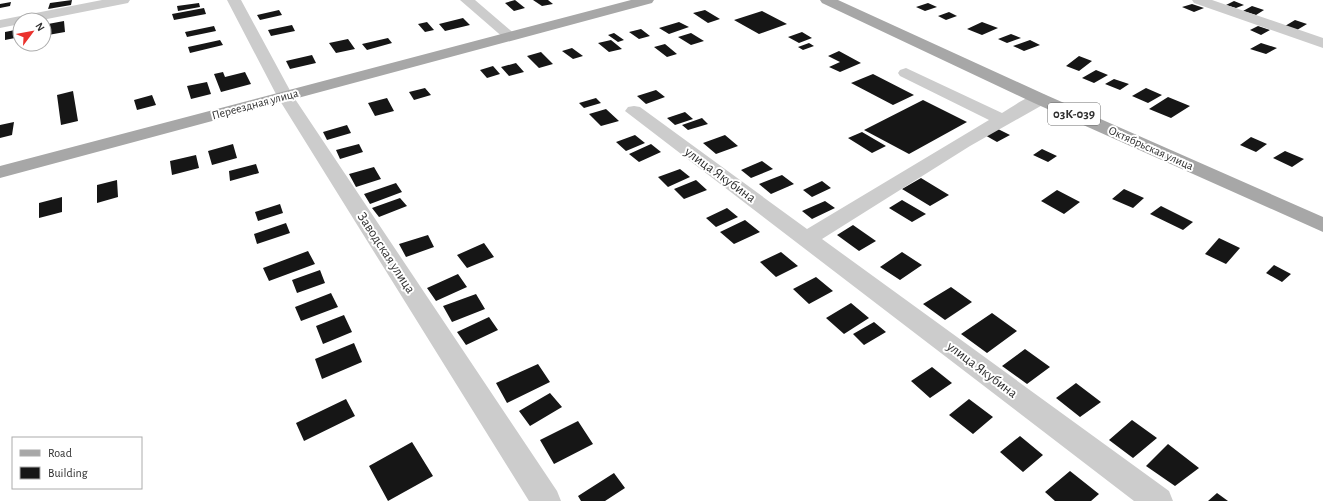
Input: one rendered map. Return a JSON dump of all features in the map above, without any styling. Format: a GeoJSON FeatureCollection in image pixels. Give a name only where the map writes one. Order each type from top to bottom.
{"type":"FeatureCollection","features":[{"type":"Feature","properties":{"kind":"main road","name":"Переездная улица"},"geometry":{"type":"LineString","coordinates":[[0,172],[646,0]]}},
{"type":"Feature","properties":{"kind":"main road","name":"Октябрьская улица"},"geometry":{"type":"LineString","coordinates":[[827,0],[1040,99],[1323,225]]}},
{"type":"Feature","properties":{"kind":"street"},"geometry":{"type":"LineString","coordinates":[[38,12],[39,0]]}},
{"type":"Feature","properties":{"kind":"street"},"geometry":{"type":"LineString","coordinates":[[52,14],[124,0]]}},
{"type":"Feature","properties":{"kind":"street","name":"Заводская улица"},"geometry":{"type":"LineString","coordinates":[[234,0],[285,96],[546,501]]}},
{"type":"Feature","properties":{"kind":"street"},"geometry":{"type":"LineString","coordinates":[[467,0],[510,36]]}},
{"type":"Feature","properties":{"kind":"street"},"geometry":{"type":"LineString","coordinates":[[1199,0],[1323,43]]}},
{"type":"Feature","properties":{"kind":"street"},"geometry":{"type":"LineString","coordinates":[[0,24],[12,22]]}},
{"type":"Feature","properties":{"kind":"street"},"geometry":{"type":"LineString","coordinates":[[906,73],[1002,120]]}},
{"type":"Feature","properties":{"kind":"street"},"geometry":{"type":"LineString","coordinates":[[806,239],[1002,120],[1040,99]]}},
{"type":"Feature","properties":{"kind":"street","name":"улица Якубина"},"geometry":{"type":"LineString","coordinates":[[634,111],[1158,501]]}},
{"type":"Feature","properties":{"kind":"building"},"geometry":{"type":"Polygon","coordinates":[[[72,0],[71,5],[48,9],[50,3],[72,0]]]}},
{"type":"Feature","properties":{"kind":"building"},"geometry":{"type":"Polygon","coordinates":[[[515,0],[525,8],[514,11],[505,3],[515,0]]]}},
{"type":"Feature","properties":{"kind":"building"},"geometry":{"type":"Polygon","coordinates":[[[533,0],[548,0],[553,4],[542,6],[533,0]]]}},
{"type":"Feature","properties":{"kind":"building"},"geometry":{"type":"Polygon","coordinates":[[[1234,1],[1244,5],[1236,8],[1226,5],[1234,1]]]}},
{"type":"Feature","properties":{"kind":"building"},"geometry":{"type":"Polygon","coordinates":[[[11,2],[10,6],[0,8],[0,4],[11,2]]]}},
{"type":"Feature","properties":{"kind":"building"},"geometry":{"type":"Polygon","coordinates":[[[199,3],[200,7],[178,11],[177,6],[199,3]]]}},
{"type":"Feature","properties":{"kind":"building"},"geometry":{"type":"Polygon","coordinates":[[[928,3],[937,7],[925,11],[916,7],[928,3]]]}},
{"type":"Feature","properties":{"kind":"building"},"geometry":{"type":"Polygon","coordinates":[[[1192,4],[1204,8],[1194,12],[1182,7],[1192,4]]]}},
{"type":"Feature","properties":{"kind":"building"},"geometry":{"type":"Polygon","coordinates":[[[1252,6],[1264,10],[1256,15],[1243,11],[1252,6]]]}},
{"type":"Feature","properties":{"kind":"building"},"geometry":{"type":"Polygon","coordinates":[[[204,8],[206,14],[174,20],[172,14],[204,8]]]}},
{"type":"Feature","properties":{"kind":"building"},"geometry":{"type":"Polygon","coordinates":[[[279,10],[282,15],[260,20],[257,15],[279,10]]]}},
{"type":"Feature","properties":{"kind":"building"},"geometry":{"type":"Polygon","coordinates":[[[705,10],[720,19],[708,23],[693,13],[705,10]]]}},
{"type":"Feature","properties":{"kind":"building"},"geometry":{"type":"Polygon","coordinates":[[[762,11],[787,24],[759,34],[734,20],[762,11]]]}},
{"type":"Feature","properties":{"kind":"building"},"geometry":{"type":"Polygon","coordinates":[[[949,12],[957,16],[946,20],[938,16],[949,12]]]}},
{"type":"Feature","properties":{"kind":"building"},"geometry":{"type":"Polygon","coordinates":[[[463,18],[470,25],[445,31],[439,24],[463,18]]]}},
{"type":"Feature","properties":{"kind":"building"},"geometry":{"type":"Polygon","coordinates":[[[1295,20],[1307,24],[1297,30],[1285,26],[1295,20]]]}},
{"type":"Feature","properties":{"kind":"building"},"geometry":{"type":"Polygon","coordinates":[[[64,21],[65,32],[52,34],[52,23],[64,21]]]}},
{"type":"Feature","properties":{"kind":"building"},"geometry":{"type":"Polygon","coordinates":[[[427,22],[434,30],[425,32],[418,24],[427,22]]]}},
{"type":"Feature","properties":{"kind":"building"},"geometry":{"type":"Polygon","coordinates":[[[679,22],[689,27],[669,34],[659,28],[679,22]]]}},
{"type":"Feature","properties":{"kind":"building"},"geometry":{"type":"Polygon","coordinates":[[[982,22],[998,28],[982,35],[967,29],[982,22]]]}},
{"type":"Feature","properties":{"kind":"building"},"geometry":{"type":"Polygon","coordinates":[[[292,25],[295,31],[271,36],[268,30],[292,25]]]}},
{"type":"Feature","properties":{"kind":"building"},"geometry":{"type":"Polygon","coordinates":[[[214,26],[216,31],[187,37],[185,32],[214,26]]]}},
{"type":"Feature","properties":{"kind":"building"},"geometry":{"type":"Polygon","coordinates":[[[1258,26],[1270,30],[1261,35],[1250,30],[1258,26]]]}},
{"type":"Feature","properties":{"kind":"building"},"geometry":{"type":"Polygon","coordinates":[[[641,29],[650,36],[639,39],[629,32],[641,29]]]}},
{"type":"Feature","properties":{"kind":"building"},"geometry":{"type":"Polygon","coordinates":[[[12,31],[12,39],[5,40],[5,32],[12,31]]]}},
{"type":"Feature","properties":{"kind":"building"},"geometry":{"type":"Polygon","coordinates":[[[802,32],[812,38],[799,43],[788,37],[802,32]]]}},
{"type":"Feature","properties":{"kind":"building"},"geometry":{"type":"Polygon","coordinates":[[[614,33],[624,40],[618,42],[608,35],[614,33]]]}},
{"type":"Feature","properties":{"kind":"building"},"geometry":{"type":"Polygon","coordinates":[[[691,33],[704,41],[691,45],[678,37],[691,33]]]}},
{"type":"Feature","properties":{"kind":"building"},"geometry":{"type":"Polygon","coordinates":[[[1011,34],[1021,38],[1007,43],[998,39],[1011,34]]]}},
{"type":"Feature","properties":{"kind":"building"},"geometry":{"type":"Polygon","coordinates":[[[388,38],[392,43],[367,50],[362,44],[388,38]]]}},
{"type":"Feature","properties":{"kind":"building"},"geometry":{"type":"Polygon","coordinates":[[[348,39],[355,49],[336,53],[329,43],[348,39]]]}},
{"type":"Feature","properties":{"kind":"building"},"geometry":{"type":"Polygon","coordinates":[[[220,40],[223,45],[190,53],[188,47],[220,40]]]}},
{"type":"Feature","properties":{"kind":"building"},"geometry":{"type":"Polygon","coordinates":[[[611,40],[622,49],[609,52],[598,43],[611,40]]]}},
{"type":"Feature","properties":{"kind":"building"},"geometry":{"type":"Polygon","coordinates":[[[1030,40],[1040,45],[1024,51],[1013,46],[1030,40]]]}},
{"type":"Feature","properties":{"kind":"building"},"geometry":{"type":"Polygon","coordinates":[[[809,43],[814,46],[803,50],[798,47],[809,43]]]}},
{"type":"Feature","properties":{"kind":"building"},"geometry":{"type":"Polygon","coordinates":[[[1261,43],[1277,48],[1266,54],[1250,49],[1261,43]]]}},
{"type":"Feature","properties":{"kind":"building"},"geometry":{"type":"Polygon","coordinates":[[[665,44],[677,54],[667,57],[654,47],[665,44]]]}},
{"type":"Feature","properties":{"kind":"building"},"geometry":{"type":"Polygon","coordinates":[[[572,48],[583,56],[573,59],[562,51],[572,48]]]}},
{"type":"Feature","properties":{"kind":"building"},"geometry":{"type":"Polygon","coordinates":[[[839,51],[861,63],[840,72],[829,67],[840,62],[828,56],[839,51]]]}},
{"type":"Feature","properties":{"kind":"building"},"geometry":{"type":"Polygon","coordinates":[[[541,52],[553,64],[539,68],[527,56],[541,52]]]}},
{"type":"Feature","properties":{"kind":"building"},"geometry":{"type":"Polygon","coordinates":[[[312,55],[316,63],[290,69],[286,61],[312,55]]]}},
{"type":"Feature","properties":{"kind":"building"},"geometry":{"type":"Polygon","coordinates":[[[1079,56],[1092,61],[1079,71],[1066,66],[1079,56]]]}},
{"type":"Feature","properties":{"kind":"building"},"geometry":{"type":"Polygon","coordinates":[[[516,63],[524,72],[509,76],[501,67],[516,63]]]}},
{"type":"Feature","properties":{"kind":"building"},"geometry":{"type":"Polygon","coordinates":[[[493,66],[500,74],[487,78],[480,70],[493,66]]]}},
{"type":"Feature","properties":{"kind":"building"},"geometry":{"type":"Polygon","coordinates":[[[1096,70],[1108,75],[1094,83],[1082,78],[1096,70]]]}},
{"type":"Feature","properties":{"kind":"building"},"geometry":{"type":"Polygon","coordinates":[[[223,72],[225,77],[245,72],[251,84],[221,92],[214,74],[223,72]]]}},
{"type":"Feature","properties":{"kind":"building"},"geometry":{"type":"Polygon","coordinates":[[[873,74],[914,95],[893,105],[851,83],[873,74]]]}},
{"type":"Feature","properties":{"kind":"building"},"geometry":{"type":"Polygon","coordinates":[[[1114,79],[1129,84],[1120,90],[1105,84],[1114,79]]]}},
{"type":"Feature","properties":{"kind":"building"},"geometry":{"type":"Polygon","coordinates":[[[207,82],[211,94],[191,99],[187,86],[207,82]]]}},
{"type":"Feature","properties":{"kind":"building"},"geometry":{"type":"Polygon","coordinates":[[[425,88],[431,95],[414,100],[409,92],[425,88]]]}},
{"type":"Feature","properties":{"kind":"building"},"geometry":{"type":"Polygon","coordinates":[[[1146,88],[1162,95],[1148,103],[1132,96],[1146,88]]]}},
{"type":"Feature","properties":{"kind":"building"},"geometry":{"type":"Polygon","coordinates":[[[656,90],[665,97],[646,104],[637,96],[656,90]]]}},
{"type":"Feature","properties":{"kind":"building"},"geometry":{"type":"Polygon","coordinates":[[[73,91],[78,121],[61,125],[57,95],[73,91]]]}},
{"type":"Feature","properties":{"kind":"building"},"geometry":{"type":"Polygon","coordinates":[[[152,95],[156,105],[137,110],[134,100],[152,95]]]}},
{"type":"Feature","properties":{"kind":"building"},"geometry":{"type":"Polygon","coordinates":[[[1168,97],[1190,106],[1171,118],[1149,109],[1168,97]]]}},
{"type":"Feature","properties":{"kind":"building"},"geometry":{"type":"Polygon","coordinates":[[[387,98],[394,111],[375,116],[368,103],[387,98]]]}},
{"type":"Feature","properties":{"kind":"building"},"geometry":{"type":"Polygon","coordinates":[[[596,98],[601,103],[584,108],[579,103],[596,98]]]}},
{"type":"Feature","properties":{"kind":"building"},"geometry":{"type":"Polygon","coordinates":[[[923,100],[967,122],[909,154],[864,130],[923,100]]]}},
{"type":"Feature","properties":{"kind":"building"},"geometry":{"type":"Polygon","coordinates":[[[606,109],[619,121],[601,126],[589,114],[606,109]]]}},
{"type":"Feature","properties":{"kind":"building"},"geometry":{"type":"Polygon","coordinates":[[[685,112],[693,119],[675,125],[667,118],[685,112]]]}},
{"type":"Feature","properties":{"kind":"building"},"geometry":{"type":"Polygon","coordinates":[[[702,118],[708,124],[688,130],[682,125],[702,118]]]}},
{"type":"Feature","properties":{"kind":"building"},"geometry":{"type":"Polygon","coordinates":[[[14,122],[12,135],[0,138],[0,125],[14,122]]]}},
{"type":"Feature","properties":{"kind":"building"},"geometry":{"type":"Polygon","coordinates":[[[347,125],[351,133],[327,140],[323,132],[347,125]]]}},
{"type":"Feature","properties":{"kind":"building"},"geometry":{"type":"Polygon","coordinates":[[[996,128],[1010,135],[997,142],[983,134],[996,128]]]}},
{"type":"Feature","properties":{"kind":"building"},"geometry":{"type":"Polygon","coordinates":[[[862,132],[886,146],[872,153],[848,138],[862,132]]]}},
{"type":"Feature","properties":{"kind":"building"},"geometry":{"type":"Polygon","coordinates":[[[635,135],[645,143],[626,151],[616,142],[635,135]]]}},
{"type":"Feature","properties":{"kind":"building"},"geometry":{"type":"Polygon","coordinates":[[[725,135],[738,146],[716,154],[703,143],[725,135]]]}},
{"type":"Feature","properties":{"kind":"building"},"geometry":{"type":"Polygon","coordinates":[[[1251,137],[1267,144],[1256,152],[1240,145],[1251,137]]]}},
{"type":"Feature","properties":{"kind":"building"},"geometry":{"type":"Polygon","coordinates":[[[233,144],[237,158],[212,165],[208,151],[233,144]]]}},
{"type":"Feature","properties":{"kind":"building"},"geometry":{"type":"Polygon","coordinates":[[[359,144],[363,152],[340,159],[336,150],[359,144]]]}},
{"type":"Feature","properties":{"kind":"building"},"geometry":{"type":"Polygon","coordinates":[[[651,144],[661,152],[639,162],[629,154],[651,144]]]}},
{"type":"Feature","properties":{"kind":"building"},"geometry":{"type":"Polygon","coordinates":[[[1042,149],[1057,156],[1048,162],[1033,155],[1042,149]]]}},
{"type":"Feature","properties":{"kind":"building"},"geometry":{"type":"Polygon","coordinates":[[[1285,151],[1304,159],[1292,167],[1273,158],[1285,151]]]}},
{"type":"Feature","properties":{"kind":"building"},"geometry":{"type":"Polygon","coordinates":[[[196,155],[199,168],[172,175],[170,161],[196,155]]]}},
{"type":"Feature","properties":{"kind":"building"},"geometry":{"type":"Polygon","coordinates":[[[762,161],[773,169],[751,178],[741,170],[762,161]]]}},
{"type":"Feature","properties":{"kind":"building"},"geometry":{"type":"Polygon","coordinates":[[[256,164],[259,173],[230,181],[229,171],[256,164]]]}},
{"type":"Feature","properties":{"kind":"building"},"geometry":{"type":"Polygon","coordinates":[[[374,167],[381,179],[356,187],[349,174],[374,167]]]}},
{"type":"Feature","properties":{"kind":"building"},"geometry":{"type":"Polygon","coordinates":[[[680,169],[690,177],[668,187],[658,177],[680,169]]]}},
{"type":"Feature","properties":{"kind":"building"},"geometry":{"type":"Polygon","coordinates":[[[782,175],[794,184],[771,194],[759,184],[782,175]]]}},
{"type":"Feature","properties":{"kind":"building"},"geometry":{"type":"Polygon","coordinates":[[[921,178],[949,195],[930,206],[902,189],[921,178]]]}},
{"type":"Feature","properties":{"kind":"building"},"geometry":{"type":"Polygon","coordinates":[[[117,180],[118,197],[97,203],[97,185],[117,180]]]}},
{"type":"Feature","properties":{"kind":"building"},"geometry":{"type":"Polygon","coordinates":[[[696,180],[707,190],[684,199],[674,189],[696,180]]]}},
{"type":"Feature","properties":{"kind":"building"},"geometry":{"type":"Polygon","coordinates":[[[822,181],[831,188],[812,197],[803,190],[822,181]]]}},
{"type":"Feature","properties":{"kind":"building"},"geometry":{"type":"Polygon","coordinates":[[[396,183],[402,192],[370,204],[364,194],[396,183]]]}},
{"type":"Feature","properties":{"kind":"building"},"geometry":{"type":"Polygon","coordinates":[[[1124,189],[1144,198],[1133,208],[1112,199],[1124,189]]]}},
{"type":"Feature","properties":{"kind":"building"},"geometry":{"type":"Polygon","coordinates":[[[1057,190],[1080,202],[1064,214],[1041,201],[1057,190]]]}},
{"type":"Feature","properties":{"kind":"building"},"geometry":{"type":"Polygon","coordinates":[[[62,197],[62,212],[39,218],[39,203],[62,197]]]}},
{"type":"Feature","properties":{"kind":"building"},"geometry":{"type":"Polygon","coordinates":[[[400,198],[407,206],[379,217],[372,208],[400,198]]]}},
{"type":"Feature","properties":{"kind":"building"},"geometry":{"type":"Polygon","coordinates":[[[902,200],[926,214],[912,222],[889,208],[902,200]]]}},
{"type":"Feature","properties":{"kind":"building"},"geometry":{"type":"Polygon","coordinates":[[[825,201],[835,208],[812,219],[802,211],[825,201]]]}},
{"type":"Feature","properties":{"kind":"building"},"geometry":{"type":"Polygon","coordinates":[[[280,204],[283,213],[258,221],[255,212],[280,204]]]}},
{"type":"Feature","properties":{"kind":"building"},"geometry":{"type":"Polygon","coordinates":[[[1161,206],[1193,222],[1183,230],[1150,214],[1161,206]]]}},
{"type":"Feature","properties":{"kind":"building"},"geometry":{"type":"Polygon","coordinates":[[[727,208],[738,217],[716,227],[706,218],[727,208]]]}},
{"type":"Feature","properties":{"kind":"building"},"geometry":{"type":"Polygon","coordinates":[[[745,220],[760,232],[734,244],[720,232],[745,220]]]}},
{"type":"Feature","properties":{"kind":"building"},"geometry":{"type":"Polygon","coordinates":[[[286,223],[290,233],[257,244],[254,234],[286,223]]]}},
{"type":"Feature","properties":{"kind":"building"},"geometry":{"type":"Polygon","coordinates":[[[853,225],[876,241],[859,251],[837,235],[853,225]]]}},
{"type":"Feature","properties":{"kind":"building"},"geometry":{"type":"Polygon","coordinates":[[[428,235],[434,247],[406,257],[399,244],[428,235]]]}},
{"type":"Feature","properties":{"kind":"building"},"geometry":{"type":"Polygon","coordinates":[[[1219,238],[1240,248],[1226,264],[1205,254],[1219,238]]]}},
{"type":"Feature","properties":{"kind":"building"},"geometry":{"type":"Polygon","coordinates":[[[484,243],[494,257],[467,268],[457,255],[484,243]]]}},
{"type":"Feature","properties":{"kind":"building"},"geometry":{"type":"Polygon","coordinates":[[[308,251],[315,264],[269,281],[263,268],[308,251]]]}},
{"type":"Feature","properties":{"kind":"building"},"geometry":{"type":"Polygon","coordinates":[[[781,252],[798,266],[776,277],[760,262],[781,252]]]}},
{"type":"Feature","properties":{"kind":"building"},"geometry":{"type":"Polygon","coordinates":[[[902,252],[922,265],[900,280],[880,267],[902,252]]]}},
{"type":"Feature","properties":{"kind":"building"},"geometry":{"type":"Polygon","coordinates":[[[1274,265],[1291,274],[1282,282],[1266,273],[1274,265]]]}},
{"type":"Feature","properties":{"kind":"building"},"geometry":{"type":"Polygon","coordinates":[[[320,270],[325,283],[297,293],[292,280],[320,270]]]}},
{"type":"Feature","properties":{"kind":"building"},"geometry":{"type":"Polygon","coordinates":[[[458,274],[467,287],[436,301],[427,288],[458,274]]]}},
{"type":"Feature","properties":{"kind":"building"},"geometry":{"type":"Polygon","coordinates":[[[816,277],[833,291],[809,304],[793,289],[816,277]]]}},
{"type":"Feature","properties":{"kind":"building"},"geometry":{"type":"Polygon","coordinates":[[[951,287],[972,302],[945,320],[923,304],[951,287]]]}},
{"type":"Feature","properties":{"kind":"building"},"geometry":{"type":"Polygon","coordinates":[[[331,293],[338,307],[301,321],[295,307],[331,293]]]}},
{"type":"Feature","properties":{"kind":"building"},"geometry":{"type":"Polygon","coordinates":[[[476,294],[485,309],[452,322],[443,306],[476,294]]]}},
{"type":"Feature","properties":{"kind":"building"},"geometry":{"type":"Polygon","coordinates":[[[851,303],[869,318],[844,334],[826,318],[851,303]]]}},
{"type":"Feature","properties":{"kind":"building"},"geometry":{"type":"Polygon","coordinates":[[[992,313],[1017,331],[987,353],[961,334],[992,313]]]}},
{"type":"Feature","properties":{"kind":"building"},"geometry":{"type":"Polygon","coordinates":[[[344,315],[352,332],[323,344],[316,326],[344,315]]]}},
{"type":"Feature","properties":{"kind":"building"},"geometry":{"type":"Polygon","coordinates":[[[489,317],[498,330],[466,345],[457,332],[489,317]]]}},
{"type":"Feature","properties":{"kind":"building"},"geometry":{"type":"Polygon","coordinates":[[[874,322],[886,332],[864,345],[853,334],[874,322]]]}},
{"type":"Feature","properties":{"kind":"building"},"geometry":{"type":"Polygon","coordinates":[[[354,343],[362,362],[322,379],[315,359],[354,343]]]}},
{"type":"Feature","properties":{"kind":"building"},"geometry":{"type":"Polygon","coordinates":[[[1025,349],[1050,367],[1027,384],[1002,366],[1025,349]]]}},
{"type":"Feature","properties":{"kind":"building"},"geometry":{"type":"Polygon","coordinates":[[[538,364],[550,382],[507,403],[496,383],[538,364]]]}},
{"type":"Feature","properties":{"kind":"building"},"geometry":{"type":"Polygon","coordinates":[[[932,367],[952,383],[930,398],[911,381],[932,367]]]}},
{"type":"Feature","properties":{"kind":"building"},"geometry":{"type":"Polygon","coordinates":[[[1076,383],[1101,402],[1080,417],[1056,398],[1076,383]]]}},
{"type":"Feature","properties":{"kind":"building"},"geometry":{"type":"Polygon","coordinates":[[[550,393],[562,407],[530,426],[519,411],[550,393]]]}},
{"type":"Feature","properties":{"kind":"building"},"geometry":{"type":"Polygon","coordinates":[[[346,399],[355,416],[304,441],[296,423],[346,399]]]}},
{"type":"Feature","properties":{"kind":"building"},"geometry":{"type":"Polygon","coordinates":[[[969,399],[993,417],[973,434],[949,415],[969,399]]]}},
{"type":"Feature","properties":{"kind":"building"},"geometry":{"type":"Polygon","coordinates":[[[1132,420],[1157,438],[1133,458],[1109,440],[1132,420]]]}},
{"type":"Feature","properties":{"kind":"building"},"geometry":{"type":"Polygon","coordinates":[[[578,421],[593,444],[554,464],[540,440],[578,421]]]}},
{"type":"Feature","properties":{"kind":"building"},"geometry":{"type":"Polygon","coordinates":[[[1020,436],[1043,455],[1023,472],[1000,452],[1020,436]]]}},
{"type":"Feature","properties":{"kind":"building"},"geometry":{"type":"Polygon","coordinates":[[[412,442],[433,476],[388,501],[369,466],[412,442]]]}},
{"type":"Feature","properties":{"kind":"building"},"geometry":{"type":"Polygon","coordinates":[[[1168,444],[1199,468],[1175,486],[1146,466],[1168,444]]]}},
{"type":"Feature","properties":{"kind":"building"},"geometry":{"type":"Polygon","coordinates":[[[1070,471],[1099,494],[1091,501],[1055,501],[1045,492],[1070,471]]]}},
{"type":"Feature","properties":{"kind":"building"},"geometry":{"type":"Polygon","coordinates":[[[614,473],[625,488],[605,501],[581,501],[578,496],[614,473]]]}},
{"type":"Feature","properties":{"kind":"building"},"geometry":{"type":"Polygon","coordinates":[[[1217,493],[1228,501],[1208,501],[1217,493]]]}}]}
